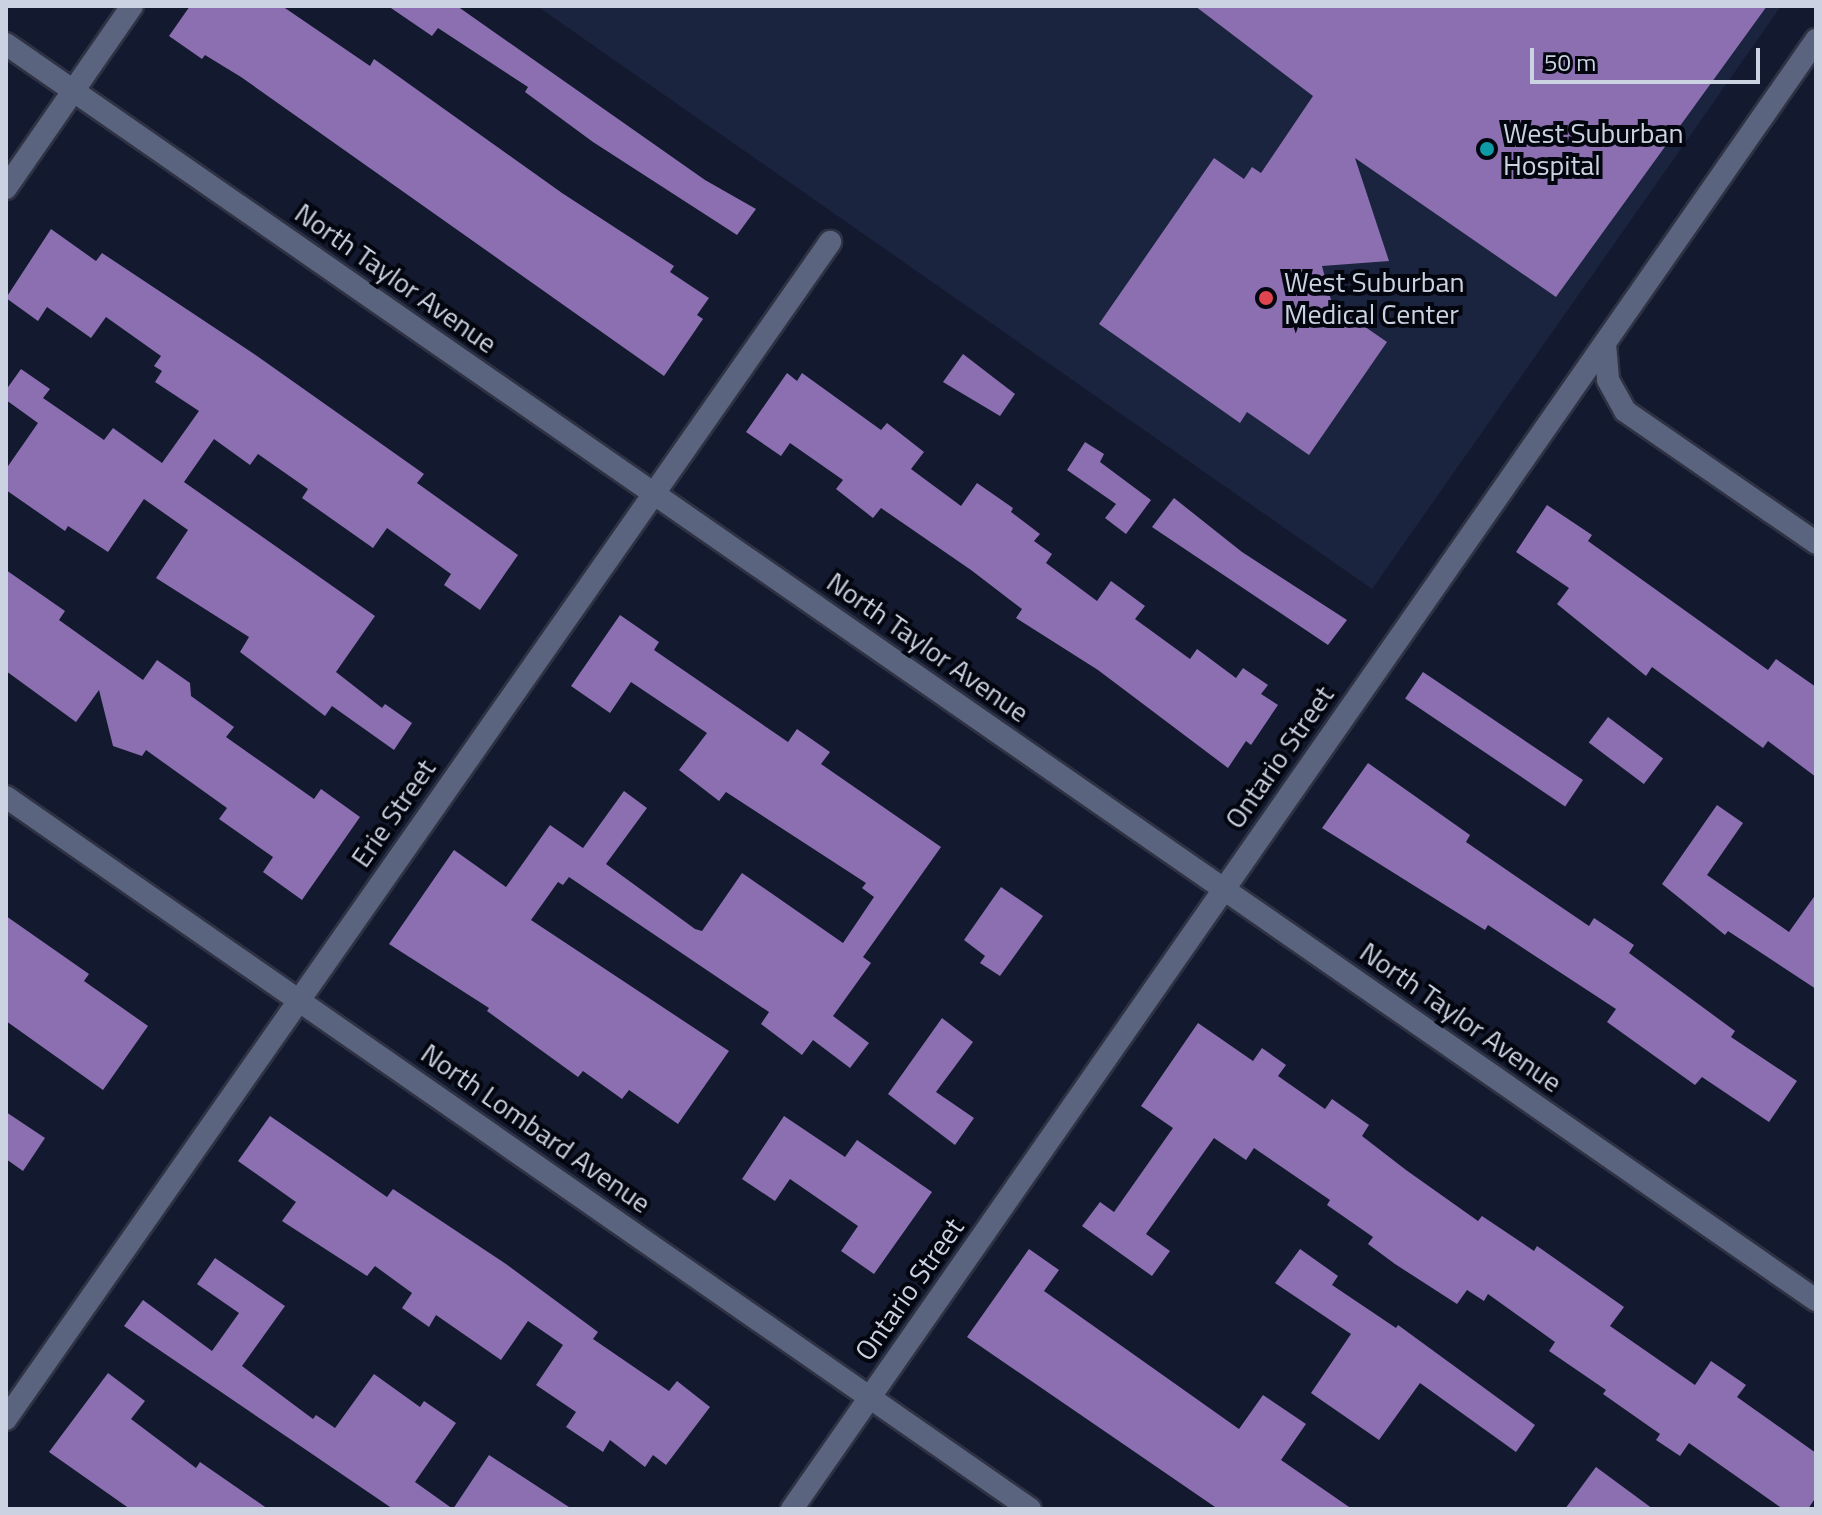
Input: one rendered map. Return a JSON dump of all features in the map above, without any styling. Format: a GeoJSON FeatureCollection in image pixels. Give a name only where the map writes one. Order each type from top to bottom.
{"type":"FeatureCollection","features":[{"type":"Feature","properties":{"kind":"street"},"geometry":{"type":"LineString","coordinates":[[6,188],[132,6]]}},
{"type":"Feature","properties":{"kind":"street","name":"Ontario Street"},"geometry":{"type":"LineString","coordinates":[[792,1509],[1816,40]]}},
{"type":"Feature","properties":{"kind":"street","name":"North Taylor Avenue"},"geometry":{"type":"LineString","coordinates":[[6,44],[1816,1300]]}},
{"type":"Feature","properties":{"kind":"street","name":"Erie Street"},"geometry":{"type":"LineString","coordinates":[[6,1419],[830,242]]}},
{"type":"Feature","properties":{"kind":"street"},"geometry":{"type":"LineString","coordinates":[[1605,344],[1608,380],[1625,411],[1816,543]]}},
{"type":"Feature","properties":{"kind":"street","name":"North Lombard Avenue"},"geometry":{"type":"LineString","coordinates":[[6,797],[1030,1509]]}},
{"type":"Feature","properties":{"kind":"shaded area","name":"West Suburban Medical Center"},"geometry":{"type":"Polygon","coordinates":[[[537,6],[1781,6],[1372,589],[537,6]]]}},
{"type":"Feature","properties":{"kind":"building"},"geometry":{"type":"Polygon","coordinates":[[[190,6],[282,6],[370,66],[374,59],[562,193],[674,266],[670,272],[709,298],[697,315],[703,319],[664,376],[241,77],[205,55],[202,59],[169,36],[190,6]]]}},
{"type":"Feature","properties":{"kind":"building"},"geometry":{"type":"Polygon","coordinates":[[[388,6],[457,6],[705,180],[756,209],[737,235],[593,142],[525,92],[528,87],[438,28],[432,36],[388,6]]]}},
{"type":"Feature","properties":{"kind":"building","name":"West Suburban Hospital"},"geometry":{"type":"Polygon","coordinates":[[[1195,6],[1767,6],[1556,297],[1355,158],[1389,261],[1322,266],[1332,304],[1387,342],[1309,455],[1247,412],[1240,423],[1099,324],[1214,158],[1244,179],[1252,167],[1261,173],[1313,96],[1195,6]]]}},
{"type":"Feature","properties":{"kind":"building"},"geometry":{"type":"Polygon","coordinates":[[[51,229],[96,261],[102,253],[257,356],[424,474],[417,483],[518,555],[480,610],[444,585],[451,574],[387,528],[373,548],[302,498],[308,489],[258,454],[250,465],[214,439],[184,482],[375,616],[336,672],[382,708],[385,704],[412,723],[394,750],[332,706],[325,716],[240,652],[249,637],[156,578],[188,530],[144,499],[108,552],[68,526],[65,531],[6,490],[6,469],[38,423],[6,400],[6,390],[21,369],[50,389],[43,398],[104,440],[113,428],[162,463],[199,411],[155,382],[162,371],[154,366],[161,356],[106,317],[91,338],[47,307],[38,321],[6,298],[51,229]]]}},
{"type":"Feature","properties":{"kind":"building"},"geometry":{"type":"Polygon","coordinates":[[[963,354],[1015,394],[1000,416],[943,382],[963,354]]]}},
{"type":"Feature","properties":{"kind":"building"},"geometry":{"type":"Polygon","coordinates":[[[787,373],[797,381],[802,373],[881,430],[887,423],[924,452],[911,469],[961,506],[977,483],[1013,508],[1011,512],[1040,534],[1034,541],[1052,554],[1046,563],[1097,601],[1111,581],[1145,606],[1135,619],[1190,659],[1197,649],[1236,678],[1243,668],[1268,685],[1261,694],[1278,705],[1251,745],[1246,741],[1228,768],[1098,670],[1016,618],[1022,609],[971,570],[881,508],[873,518],[836,489],[843,480],[790,443],[781,456],[746,432],[787,373]]]}},
{"type":"Feature","properties":{"kind":"building"},"geometry":{"type":"Polygon","coordinates":[[[1085,442],[1104,454],[1100,462],[1151,500],[1126,534],[1105,518],[1116,504],[1067,470],[1085,442]]]}},
{"type":"Feature","properties":{"kind":"building"},"geometry":{"type":"Polygon","coordinates":[[[1174,498],[1242,552],[1347,620],[1328,645],[1152,527],[1174,498]]]}},
{"type":"Feature","properties":{"kind":"building"},"geometry":{"type":"Polygon","coordinates":[[[1547,505],[1592,535],[1588,541],[1768,670],[1776,659],[1816,687],[1816,777],[1768,741],[1763,748],[1652,667],[1646,676],[1557,604],[1569,588],[1516,552],[1547,505]]]}},
{"type":"Feature","properties":{"kind":"building"},"geometry":{"type":"Polygon","coordinates":[[[6,570],[65,611],[59,620],[143,680],[157,660],[190,683],[191,696],[234,727],[226,737],[314,799],[321,789],[360,817],[302,900],[263,872],[273,857],[219,819],[227,808],[146,750],[142,756],[113,746],[99,690],[76,722],[6,671],[6,570]]]}},
{"type":"Feature","properties":{"kind":"building"},"geometry":{"type":"Polygon","coordinates":[[[620,615],[659,642],[654,650],[788,742],[797,729],[830,752],[821,764],[941,847],[863,957],[871,963],[833,1016],[869,1043],[850,1068],[813,1040],[802,1055],[761,1024],[769,1012],[569,877],[563,885],[558,882],[531,920],[729,1051],[678,1124],[629,1090],[622,1099],[583,1071],[578,1077],[487,1011],[489,1008],[389,944],[454,850],[506,887],[550,825],[583,848],[624,791],[647,808],[606,864],[695,929],[702,931],[742,873],[843,943],[874,897],[862,888],[866,883],[726,792],[719,801],[679,770],[707,733],[631,682],[610,713],[571,686],[620,615]]]}},
{"type":"Feature","properties":{"kind":"building"},"geometry":{"type":"Polygon","coordinates":[[[1423,672],[1583,780],[1565,806],[1405,699],[1423,672]]]}},
{"type":"Feature","properties":{"kind":"building"},"geometry":{"type":"Polygon","coordinates":[[[1608,717],[1663,759],[1644,784],[1589,743],[1608,717]]]}},
{"type":"Feature","properties":{"kind":"building"},"geometry":{"type":"Polygon","coordinates":[[[1368,763],[1470,835],[1466,842],[1533,888],[1589,926],[1594,918],[1634,945],[1629,953],[1735,1031],[1731,1037],[1797,1081],[1769,1122],[1702,1077],[1695,1085],[1607,1022],[1616,1009],[1488,925],[1485,930],[1322,828],[1368,763]]]}},
{"type":"Feature","properties":{"kind":"building"},"geometry":{"type":"Polygon","coordinates":[[[1717,805],[1743,823],[1707,875],[1789,932],[1816,894],[1816,989],[1728,931],[1725,935],[1662,884],[1717,805]]]}},
{"type":"Feature","properties":{"kind":"building"},"geometry":{"type":"Polygon","coordinates":[[[1001,887],[1043,916],[1000,976],[980,963],[985,956],[964,940],[1001,887]]]}},
{"type":"Feature","properties":{"kind":"building"},"geometry":{"type":"Polygon","coordinates":[[[6,916],[89,974],[84,981],[148,1026],[103,1090],[6,1021],[6,916]]]}},
{"type":"Feature","properties":{"kind":"building"},"geometry":{"type":"Polygon","coordinates":[[[942,1018],[973,1042],[936,1092],[974,1118],[955,1145],[888,1094],[942,1018]]]}},
{"type":"Feature","properties":{"kind":"building"},"geometry":{"type":"Polygon","coordinates":[[[1198,1023],[1253,1061],[1262,1048],[1286,1065],[1278,1076],[1325,1109],[1332,1099],[1369,1125],[1362,1136],[1406,1170],[1478,1221],[1482,1216],[1534,1251],[1537,1246],[1624,1307],[1610,1326],[1695,1385],[1711,1361],[1746,1385],[1737,1397],[1816,1453],[1816,1497],[1808,1509],[1783,1509],[1689,1443],[1680,1456],[1656,1440],[1660,1434],[1603,1394],[1606,1390],[1549,1351],[1555,1342],[1488,1294],[1484,1301],[1467,1290],[1457,1304],[1368,1244],[1373,1237],[1327,1205],[1330,1200],[1254,1148],[1246,1160],[1214,1138],[1146,1234],[1170,1251],[1152,1276],[1082,1226],[1100,1202],[1114,1212],[1173,1128],[1141,1106],[1198,1023]]]}},
{"type":"Feature","properties":{"kind":"building"},"geometry":{"type":"Polygon","coordinates":[[[6,1112],[45,1138],[23,1171],[6,1159],[6,1112]]]}},
{"type":"Feature","properties":{"kind":"building"},"geometry":{"type":"Polygon","coordinates":[[[270,1116],[387,1197],[393,1189],[506,1264],[598,1332],[593,1339],[669,1391],[677,1381],[710,1407],[666,1465],[653,1455],[645,1467],[610,1440],[603,1452],[566,1427],[576,1412],[536,1385],[563,1345],[528,1321],[501,1360],[436,1315],[429,1327],[402,1308],[412,1293],[375,1266],[367,1276],[282,1221],[296,1202],[238,1161],[270,1116]]]}},
{"type":"Feature","properties":{"kind":"building"},"geometry":{"type":"Polygon","coordinates":[[[784,1116],[845,1157],[857,1140],[932,1192],[874,1274],[841,1251],[858,1226],[790,1179],[775,1201],[742,1179],[784,1116]]]}},
{"type":"Feature","properties":{"kind":"building"},"geometry":{"type":"Polygon","coordinates":[[[1029,1249],[1059,1270],[1044,1291],[1239,1429],[1263,1395],[1306,1424],[1281,1460],[1352,1509],[1218,1509],[967,1337],[1029,1249]]]}},
{"type":"Feature","properties":{"kind":"building"},"geometry":{"type":"Polygon","coordinates":[[[1300,1249],[1338,1276],[1332,1285],[1396,1328],[1398,1325],[1535,1425],[1516,1452],[1420,1383],[1379,1440],[1311,1393],[1351,1334],[1275,1283],[1300,1249]]]}},
{"type":"Feature","properties":{"kind":"building"},"geometry":{"type":"Polygon","coordinates":[[[215,1258],[285,1306],[242,1366],[313,1419],[316,1415],[335,1428],[374,1374],[420,1407],[424,1401],[456,1423],[415,1482],[453,1509],[393,1509],[124,1326],[143,1300],[212,1351],[239,1313],[197,1284],[215,1258]]]}},
{"type":"Feature","properties":{"kind":"building"},"geometry":{"type":"Polygon","coordinates":[[[108,1373],[145,1401],[131,1419],[196,1468],[200,1462],[268,1509],[130,1509],[49,1452],[108,1373]]]}},
{"type":"Feature","properties":{"kind":"building"},"geometry":{"type":"Polygon","coordinates":[[[489,1455],[572,1509],[453,1509],[489,1455]]]}},
{"type":"Feature","properties":{"kind":"building"},"geometry":{"type":"Polygon","coordinates":[[[1596,1467],[1653,1509],[1565,1509],[1596,1467]]]}},
{"type":"Feature","properties":{"kind":"place","name":"West Suburban Hospital"},"geometry":{"type":"Point","coordinates":[1487,149]}},
{"type":"Feature","properties":{"kind":"place","name":"West Suburban Medical Center"},"geometry":{"type":"Point","coordinates":[1266,298]}}]}
